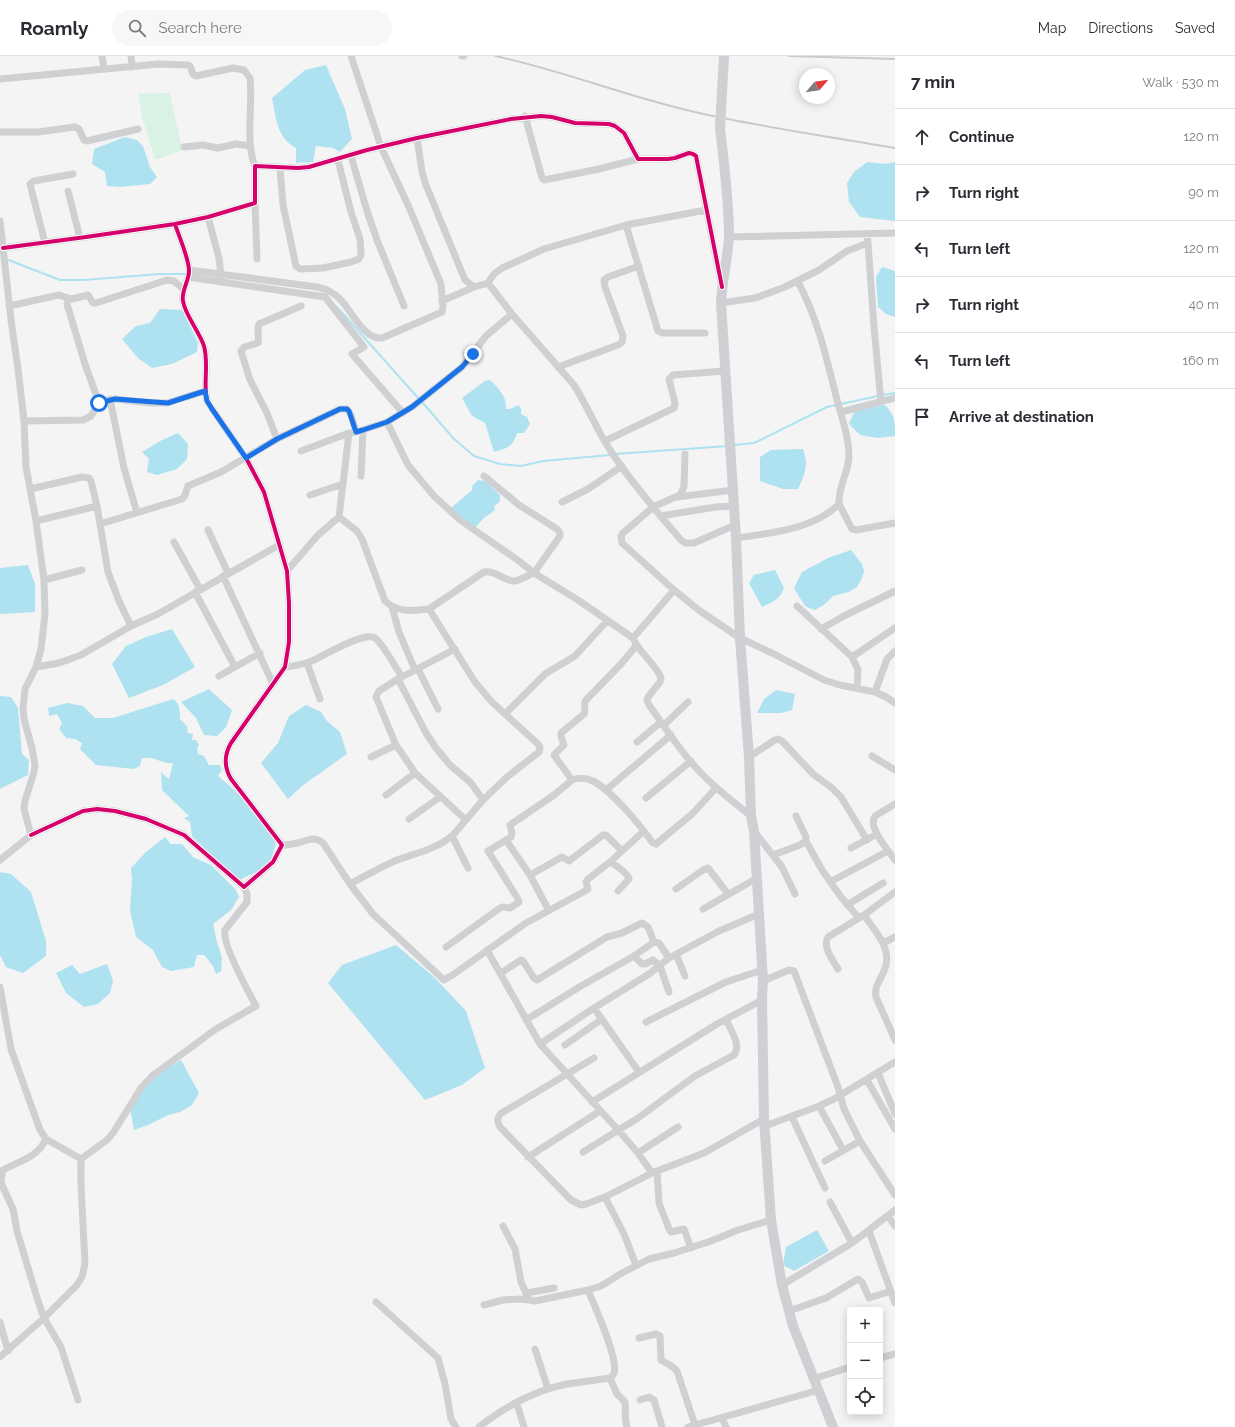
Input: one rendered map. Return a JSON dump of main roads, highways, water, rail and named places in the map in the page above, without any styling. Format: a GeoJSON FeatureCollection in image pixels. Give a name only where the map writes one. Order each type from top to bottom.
{"type":"FeatureCollection","features":[{"type":"Feature","properties":{"kind":"main road"},"geometry":{"type":"LineString","coordinates":[[724,56],[720,128],[727,198],[729,237],[721,303],[736,538],[740,638],[749,757],[751,816],[754,830],[763,981],[764,1122],[771,1220],[782,1285],[789,1312],[833,1427]]}},
{"type":"Feature","properties":{"kind":"water"},"geometry":{"type":"Polygon","coordinates":[[[326,65],[345,109],[352,139],[340,152],[333,148],[316,146],[313,162],[296,163],[296,148],[285,139],[278,127],[272,98],[305,70],[326,65]]]}},
{"type":"Feature","properties":{"kind":"water"},"geometry":{"type":"Polygon","coordinates":[[[125,137],[137,140],[143,146],[150,167],[157,177],[150,184],[119,187],[107,186],[105,172],[92,164],[94,149],[125,137]]]}},
{"type":"Feature","properties":{"kind":"water"},"geometry":{"type":"Polygon","coordinates":[[[867,162],[886,164],[895,162],[895,221],[860,217],[849,202],[847,183],[854,172],[867,162]]]}},
{"type":"Feature","properties":{"kind":"water"},"geometry":{"type":"Polygon","coordinates":[[[882,267],[895,271],[895,317],[886,314],[878,307],[876,277],[882,267]]]}},
{"type":"Feature","properties":{"kind":"water"},"geometry":{"type":"Polygon","coordinates":[[[160,309],[182,310],[198,343],[197,352],[172,364],[152,368],[138,358],[122,339],[136,326],[150,323],[160,309]]]}},
{"type":"Feature","properties":{"kind":"water"},"geometry":{"type":"Polygon","coordinates":[[[490,380],[499,389],[503,396],[506,409],[510,409],[518,405],[521,408],[521,414],[527,417],[530,424],[524,433],[517,433],[514,441],[509,446],[494,452],[485,423],[472,416],[462,398],[485,381],[490,380]]]}},
{"type":"Feature","properties":{"kind":"water"},"geometry":{"type":"Polygon","coordinates":[[[885,405],[891,412],[894,419],[895,436],[877,438],[860,435],[849,424],[855,410],[885,405]]]}},
{"type":"Feature","properties":{"kind":"water"},"geometry":{"type":"Polygon","coordinates":[[[178,433],[188,444],[187,459],[177,469],[157,475],[147,472],[149,459],[142,452],[162,440],[178,433]]]}},
{"type":"Feature","properties":{"kind":"water"},"geometry":{"type":"Polygon","coordinates":[[[803,449],[806,465],[803,479],[798,489],[783,489],[760,481],[760,457],[771,450],[803,449]]]}},
{"type":"Feature","properties":{"kind":"water"},"geometry":{"type":"Polygon","coordinates":[[[478,480],[485,481],[500,495],[500,500],[494,506],[495,510],[484,518],[474,529],[451,508],[472,490],[472,486],[478,480]]]}},
{"type":"Feature","properties":{"kind":"water"},"geometry":{"type":"Polygon","coordinates":[[[851,550],[862,564],[864,571],[857,587],[849,592],[833,596],[825,604],[815,610],[805,606],[794,588],[802,572],[828,558],[851,550]]]}},
{"type":"Feature","properties":{"kind":"water"},"geometry":{"type":"Polygon","coordinates":[[[28,565],[35,584],[35,612],[0,614],[0,568],[28,565]]]}},
{"type":"Feature","properties":{"kind":"water"},"geometry":{"type":"Polygon","coordinates":[[[775,570],[784,588],[778,598],[762,607],[749,583],[754,575],[775,570]]]}},
{"type":"Feature","properties":{"kind":"water"},"geometry":{"type":"Polygon","coordinates":[[[172,629],[195,667],[163,685],[129,698],[112,664],[126,646],[146,637],[172,629]]]}},
{"type":"Feature","properties":{"kind":"water"},"geometry":{"type":"Polygon","coordinates":[[[209,689],[232,710],[226,727],[217,736],[204,735],[196,718],[181,702],[209,689]]]}},
{"type":"Feature","properties":{"kind":"water"},"geometry":{"type":"Polygon","coordinates":[[[776,690],[795,694],[792,710],[781,713],[757,713],[764,699],[776,690]]]}},
{"type":"Feature","properties":{"kind":"water"},"geometry":{"type":"Polygon","coordinates":[[[0,696],[11,697],[18,708],[22,754],[29,760],[28,775],[0,789],[0,696]]]}},
{"type":"Feature","properties":{"kind":"water"},"geometry":{"type":"Polygon","coordinates":[[[173,699],[180,710],[180,719],[187,726],[188,733],[193,734],[192,740],[196,740],[199,745],[197,749],[198,754],[204,756],[209,765],[220,765],[222,770],[218,776],[250,807],[276,844],[271,859],[258,871],[239,880],[192,836],[190,822],[184,818],[189,816],[162,790],[161,772],[169,779],[173,763],[142,758],[140,766],[134,769],[96,765],[80,749],[82,743],[75,739],[66,738],[59,729],[62,723],[57,714],[49,716],[48,708],[67,703],[83,706],[95,718],[113,718],[173,699]]]}},
{"type":"Feature","properties":{"kind":"water"},"geometry":{"type":"Polygon","coordinates":[[[306,705],[321,712],[327,721],[340,732],[347,754],[302,786],[288,799],[261,763],[278,743],[289,716],[306,705]]]}},
{"type":"Feature","properties":{"kind":"water"},"geometry":{"type":"Polygon","coordinates":[[[165,837],[171,844],[182,844],[193,857],[211,865],[236,890],[239,897],[231,910],[213,924],[222,958],[221,971],[216,974],[213,966],[204,955],[197,955],[194,967],[171,971],[162,967],[153,950],[136,937],[130,911],[132,880],[131,868],[146,852],[165,837]]]}},
{"type":"Feature","properties":{"kind":"water"},"geometry":{"type":"Polygon","coordinates":[[[0,872],[11,874],[31,892],[46,941],[46,956],[23,973],[6,967],[0,955],[0,872]]]}},
{"type":"Feature","properties":{"kind":"water"},"geometry":{"type":"Polygon","coordinates":[[[396,945],[433,976],[466,1011],[485,1068],[462,1085],[425,1100],[328,983],[342,965],[396,945]]]}},
{"type":"Feature","properties":{"kind":"water"},"geometry":{"type":"Polygon","coordinates":[[[107,964],[113,981],[110,993],[98,1004],[84,1007],[66,993],[56,973],[72,965],[80,974],[107,964]]]}},
{"type":"Feature","properties":{"kind":"water"},"geometry":{"type":"Polygon","coordinates":[[[181,1060],[199,1093],[192,1105],[180,1112],[168,1115],[134,1130],[130,1108],[150,1079],[181,1060]]]}},
{"type":"Feature","properties":{"kind":"water"},"geometry":{"type":"Polygon","coordinates":[[[817,1230],[829,1251],[794,1271],[783,1265],[786,1247],[817,1230]]]}},
{"type":"Feature","properties":{"kind":"waterway"},"geometry":{"type":"LineString","coordinates":[[6,259],[60,280],[83,280],[160,274],[187,274]]}},
{"type":"Feature","properties":{"kind":"waterway"},"geometry":{"type":"LineString","coordinates":[[337,307],[419,399]]}},
{"type":"Feature","properties":{"kind":"waterway"},"geometry":{"type":"LineString","coordinates":[[882,395],[895,393]]}},
{"type":"Feature","properties":{"kind":"waterway"},"geometry":{"type":"LineString","coordinates":[[734,445],[754,443],[827,407],[878,396]]}},
{"type":"Feature","properties":{"kind":"waterway"},"geometry":{"type":"LineString","coordinates":[[422,402],[454,439],[474,456],[500,464],[521,466],[543,461],[610,455]]}},
{"type":"Feature","properties":{"kind":"waterway"},"geometry":{"type":"LineString","coordinates":[[615,454],[728,446]]}},
{"type":"Feature","properties":{"kind":"railway"},"geometry":{"type":"LineString","coordinates":[[495,56],[545,68],[666,105],[716,117],[895,148]]}},
{"type":"Feature","properties":{"kind":"railway"},"geometry":{"type":"LineString","coordinates":[[789,56],[895,59]]}}]}
